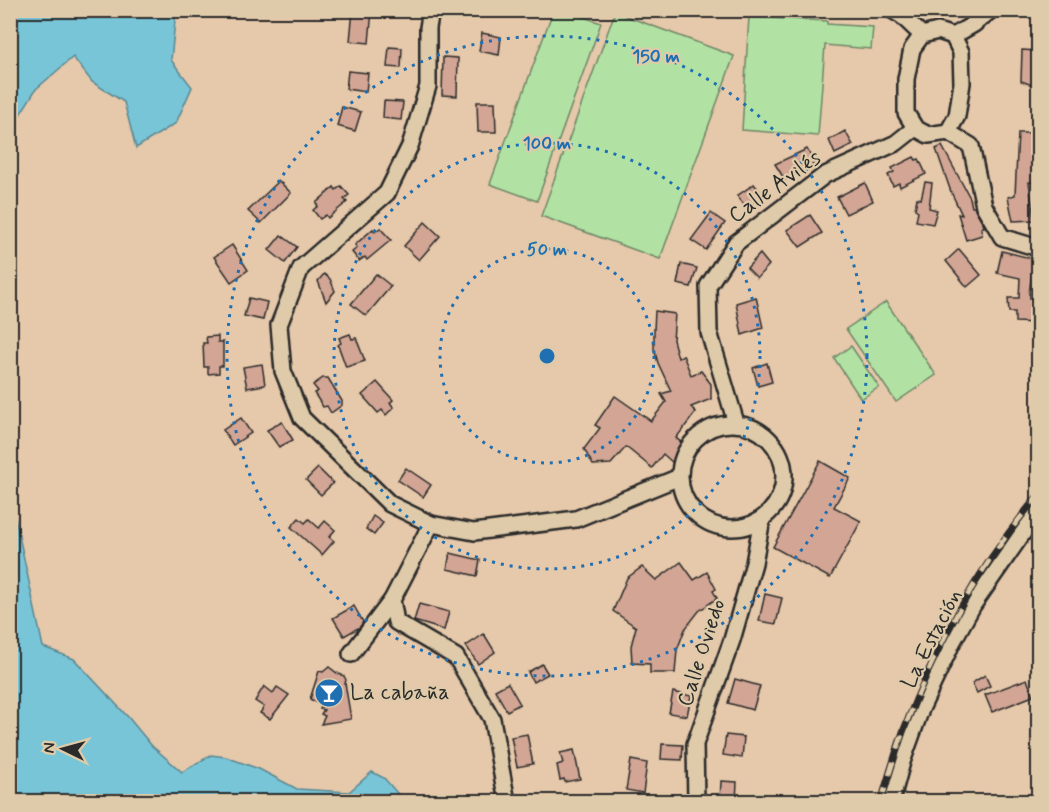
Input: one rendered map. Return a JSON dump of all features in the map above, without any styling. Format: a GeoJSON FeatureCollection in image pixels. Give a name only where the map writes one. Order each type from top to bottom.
{"type":"FeatureCollection","features":[{"type":"Feature","properties":{"kind":"street"},"geometry":{"type":"LineString","coordinates":[[431,10],[428,28],[428,86],[410,146],[387,193],[301,268],[279,325],[283,371],[303,418],[390,504],[431,524],[474,532],[576,519],[677,478]]}},
{"type":"Feature","properties":{"kind":"street"},"geometry":{"type":"LineString","coordinates":[[953,36],[974,24],[991,10]]}},
{"type":"Feature","properties":{"kind":"street"},"geometry":{"type":"LineString","coordinates":[[899,12],[922,35]]}},
{"type":"Feature","properties":{"kind":"street"},"geometry":{"type":"LineString","coordinates":[[948,132],[957,116],[962,83],[961,52],[953,36],[938,31],[922,35],[912,49],[906,79],[906,113],[915,128],[928,135],[948,132],[970,146],[984,206],[1002,237],[1038,248]]}},
{"type":"Feature","properties":{"kind":"street","name":"Calle Avilés"},"geometry":{"type":"LineString","coordinates":[[736,423],[709,332],[708,286],[736,243],[825,175],[896,143],[915,128]]}},
{"type":"Feature","properties":{"kind":"street"},"geometry":{"type":"LineString","coordinates":[[736,423],[754,428],[767,436],[777,448],[783,463],[784,479],[781,494],[773,508],[762,519],[748,526],[732,528],[717,526],[702,519],[691,509],[677,478],[689,445],[702,432],[718,424],[736,423]]}},
{"type":"Feature","properties":{"kind":"street","name":"La Estación"},"geometry":{"type":"LineString","coordinates":[[891,801],[921,709],[953,641],[973,605],[1038,511]]}},
{"type":"Feature","properties":{"kind":"street","name":"Calle Oviedo"},"geometry":{"type":"LineString","coordinates":[[696,801],[695,744],[732,640],[754,563],[762,519]]}},
{"type":"Feature","properties":{"kind":"street"},"geometry":{"type":"LineString","coordinates":[[351,654],[392,600],[431,524]]}},
{"type":"Feature","properties":{"kind":"street"},"geometry":{"type":"LineString","coordinates":[[392,600],[396,622],[456,657],[492,719],[507,801]]}},
{"type":"Feature","properties":{"kind":"green space"},"geometry":{"type":"Polygon","coordinates":[[[553,11],[566,11],[601,23],[537,201],[490,184],[553,11]]]}},
{"type":"Feature","properties":{"kind":"green space"},"geometry":{"type":"Polygon","coordinates":[[[615,12],[734,56],[660,259],[541,216],[615,12]]]}},
{"type":"Feature","properties":{"kind":"green space"},"geometry":{"type":"Polygon","coordinates":[[[749,17],[827,21],[827,24],[873,27],[871,49],[825,45],[818,136],[742,130],[749,17]]]}},
{"type":"Feature","properties":{"kind":"green space"},"geometry":{"type":"Polygon","coordinates":[[[886,302],[936,375],[896,402],[846,329],[886,302]]]}},
{"type":"Feature","properties":{"kind":"green space"},"geometry":{"type":"Polygon","coordinates":[[[851,346],[879,387],[861,399],[834,358],[851,346]]]}},
{"type":"Feature","properties":{"kind":"water"},"geometry":{"type":"Polygon","coordinates":[[[11,10],[176,11],[171,60],[192,87],[176,123],[136,148],[124,102],[92,82],[73,57],[36,89],[11,129],[11,10]]]}},
{"type":"Feature","properties":{"kind":"water"},"geometry":{"type":"Polygon","coordinates":[[[11,510],[15,517],[43,647],[74,659],[152,746],[182,772],[211,755],[226,757],[259,769],[297,789],[349,792],[372,772],[384,778],[404,801],[11,801],[11,510]]]}},
{"type":"Feature","properties":{"kind":"building"},"geometry":{"type":"Polygon","coordinates":[[[353,10],[372,10],[369,43],[350,41],[353,10]]]}},
{"type":"Feature","properties":{"kind":"building"},"geometry":{"type":"Polygon","coordinates":[[[482,33],[501,37],[499,55],[479,51],[482,33]]]}},
{"type":"Feature","properties":{"kind":"building"},"geometry":{"type":"Polygon","coordinates":[[[389,47],[402,48],[401,68],[387,67],[389,47]]]}},
{"type":"Feature","properties":{"kind":"building"},"geometry":{"type":"Polygon","coordinates":[[[1022,50],[1038,51],[1038,87],[1021,81],[1022,50]]]}},
{"type":"Feature","properties":{"kind":"building"},"geometry":{"type":"Polygon","coordinates":[[[443,57],[458,58],[457,96],[442,95],[443,57]]]}},
{"type":"Feature","properties":{"kind":"building"},"geometry":{"type":"Polygon","coordinates":[[[348,71],[368,73],[366,92],[346,89],[348,71]]]}},
{"type":"Feature","properties":{"kind":"building"},"geometry":{"type":"Polygon","coordinates":[[[384,101],[403,102],[401,120],[383,118],[384,101]]]}},
{"type":"Feature","properties":{"kind":"building"},"geometry":{"type":"Polygon","coordinates":[[[477,102],[495,102],[496,132],[478,132],[477,102]]]}},
{"type":"Feature","properties":{"kind":"building"},"geometry":{"type":"Polygon","coordinates":[[[342,107],[361,112],[355,131],[337,126],[342,107]]]}},
{"type":"Feature","properties":{"kind":"building"},"geometry":{"type":"Polygon","coordinates":[[[845,131],[853,145],[835,154],[829,140],[845,131]]]}},
{"type":"Feature","properties":{"kind":"building"},"geometry":{"type":"Polygon","coordinates":[[[1018,133],[1038,133],[1038,183],[1029,182],[1034,220],[1013,221],[1008,197],[1015,195],[1018,133]]]}},
{"type":"Feature","properties":{"kind":"building"},"geometry":{"type":"Polygon","coordinates":[[[942,146],[970,198],[972,207],[983,223],[982,235],[966,240],[958,214],[962,215],[951,192],[936,149],[942,146]]]}},
{"type":"Feature","properties":{"kind":"building"},"geometry":{"type":"Polygon","coordinates":[[[807,149],[815,164],[785,180],[775,164],[807,149]]]}},
{"type":"Feature","properties":{"kind":"building"},"geometry":{"type":"Polygon","coordinates":[[[914,157],[916,160],[919,159],[926,174],[900,187],[899,183],[893,186],[888,175],[894,172],[892,168],[914,157]]]}},
{"type":"Feature","properties":{"kind":"building"},"geometry":{"type":"Polygon","coordinates":[[[279,181],[291,193],[261,223],[248,211],[279,181]]]}},
{"type":"Feature","properties":{"kind":"building"},"geometry":{"type":"Polygon","coordinates":[[[925,182],[932,183],[929,208],[937,210],[933,224],[916,221],[917,198],[921,199],[925,182]]]}},
{"type":"Feature","properties":{"kind":"building"},"geometry":{"type":"Polygon","coordinates":[[[865,183],[873,201],[846,214],[837,197],[865,183]]]}},
{"type":"Feature","properties":{"kind":"building"},"geometry":{"type":"Polygon","coordinates":[[[754,184],[763,196],[747,208],[737,196],[754,184]]]}},
{"type":"Feature","properties":{"kind":"building"},"geometry":{"type":"Polygon","coordinates":[[[341,186],[349,195],[344,199],[347,202],[328,218],[326,215],[320,219],[313,210],[318,206],[316,203],[334,187],[336,190],[341,186]]]}},
{"type":"Feature","properties":{"kind":"building"},"geometry":{"type":"Polygon","coordinates":[[[711,213],[725,223],[706,250],[691,240],[711,213]]]}},
{"type":"Feature","properties":{"kind":"building"},"geometry":{"type":"Polygon","coordinates":[[[810,215],[822,233],[800,247],[787,230],[810,215]]]}},
{"type":"Feature","properties":{"kind":"building"},"geometry":{"type":"Polygon","coordinates":[[[425,222],[440,236],[419,260],[404,246],[425,222]]]}},
{"type":"Feature","properties":{"kind":"building"},"geometry":{"type":"Polygon","coordinates":[[[380,228],[391,240],[367,260],[365,257],[359,261],[352,252],[357,248],[355,245],[373,229],[375,232],[380,228]]]}},
{"type":"Feature","properties":{"kind":"building"},"geometry":{"type":"Polygon","coordinates":[[[281,235],[297,247],[285,263],[269,250],[281,235]]]}},
{"type":"Feature","properties":{"kind":"building"},"geometry":{"type":"Polygon","coordinates":[[[232,245],[248,270],[231,282],[214,257],[232,245]]]}},
{"type":"Feature","properties":{"kind":"building"},"geometry":{"type":"Polygon","coordinates":[[[959,249],[981,275],[967,287],[946,261],[959,249]]]}},
{"type":"Feature","properties":{"kind":"building"},"geometry":{"type":"Polygon","coordinates":[[[1002,251],[1034,259],[1029,294],[1030,298],[1038,298],[1038,323],[1015,322],[1015,312],[1009,312],[1008,298],[1019,298],[1020,278],[997,273],[1002,251]]]}},
{"type":"Feature","properties":{"kind":"building"},"geometry":{"type":"Polygon","coordinates":[[[760,254],[769,265],[757,278],[747,268],[760,254]]]}},
{"type":"Feature","properties":{"kind":"building"},"geometry":{"type":"Polygon","coordinates":[[[681,264],[697,268],[691,287],[677,284],[681,264]]]}},
{"type":"Feature","properties":{"kind":"building"},"geometry":{"type":"Polygon","coordinates":[[[324,274],[330,279],[335,291],[326,302],[318,281],[324,274]]]}},
{"type":"Feature","properties":{"kind":"building"},"geometry":{"type":"Polygon","coordinates":[[[376,274],[391,286],[366,316],[351,304],[376,274]]]}},
{"type":"Feature","properties":{"kind":"building"},"geometry":{"type":"Polygon","coordinates":[[[756,297],[763,328],[742,335],[736,303],[756,297]]]}},
{"type":"Feature","properties":{"kind":"building"},"geometry":{"type":"Polygon","coordinates":[[[249,298],[267,302],[263,320],[244,316],[249,298]]]}},
{"type":"Feature","properties":{"kind":"building"},"geometry":{"type":"Polygon","coordinates":[[[655,311],[675,314],[673,340],[678,358],[683,355],[691,375],[701,371],[711,384],[711,399],[691,407],[696,412],[676,438],[686,446],[673,463],[663,454],[652,468],[626,447],[611,464],[593,465],[584,449],[600,428],[595,425],[615,396],[651,421],[666,402],[661,394],[671,391],[654,349],[655,311]]]}},
{"type":"Feature","properties":{"kind":"building"},"geometry":{"type":"Polygon","coordinates":[[[350,334],[352,339],[356,338],[365,361],[346,367],[338,345],[341,343],[339,338],[350,334]]]}},
{"type":"Feature","properties":{"kind":"building"},"geometry":{"type":"Polygon","coordinates":[[[218,336],[218,342],[223,342],[223,366],[219,366],[219,373],[208,374],[208,367],[204,367],[203,343],[207,343],[206,337],[218,336]]]}},
{"type":"Feature","properties":{"kind":"building"},"geometry":{"type":"Polygon","coordinates":[[[767,363],[772,382],[758,386],[753,368],[767,363]]]}},
{"type":"Feature","properties":{"kind":"building"},"geometry":{"type":"Polygon","coordinates":[[[262,364],[265,385],[247,388],[243,367],[262,364]]]}},
{"type":"Feature","properties":{"kind":"building"},"geometry":{"type":"Polygon","coordinates":[[[323,378],[328,378],[342,401],[342,405],[331,413],[327,406],[323,407],[314,393],[318,391],[313,385],[323,378]]]}},
{"type":"Feature","properties":{"kind":"building"},"geometry":{"type":"Polygon","coordinates":[[[377,382],[393,400],[390,403],[394,407],[386,415],[382,410],[378,413],[362,395],[377,382]]]}},
{"type":"Feature","properties":{"kind":"building"},"geometry":{"type":"Polygon","coordinates":[[[241,418],[251,433],[233,445],[223,430],[241,418]]]}},
{"type":"Feature","properties":{"kind":"building"},"geometry":{"type":"Polygon","coordinates":[[[282,422],[293,440],[279,447],[267,430],[282,422]]]}},
{"type":"Feature","properties":{"kind":"building"},"geometry":{"type":"Polygon","coordinates":[[[820,461],[850,478],[834,507],[861,521],[830,578],[773,547],[820,461]]]}},
{"type":"Feature","properties":{"kind":"building"},"geometry":{"type":"Polygon","coordinates":[[[318,468],[333,483],[321,495],[306,480],[318,468]]]}},
{"type":"Feature","properties":{"kind":"building"},"geometry":{"type":"Polygon","coordinates":[[[406,468],[431,485],[423,497],[398,480],[406,468]]]}},
{"type":"Feature","properties":{"kind":"building"},"geometry":{"type":"Polygon","coordinates":[[[373,516],[383,523],[374,535],[366,529],[373,516]]]}},
{"type":"Feature","properties":{"kind":"building"},"geometry":{"type":"Polygon","coordinates":[[[299,518],[305,523],[309,519],[319,528],[325,521],[335,530],[329,537],[334,541],[322,555],[291,527],[299,518]]]}},
{"type":"Feature","properties":{"kind":"building"},"geometry":{"type":"Polygon","coordinates":[[[450,553],[480,560],[477,576],[447,569],[450,553]]]}},
{"type":"Feature","properties":{"kind":"building"},"geometry":{"type":"Polygon","coordinates":[[[681,562],[694,580],[707,572],[716,589],[713,591],[717,598],[699,611],[685,629],[677,650],[675,673],[650,673],[650,664],[632,663],[631,646],[636,627],[613,611],[627,578],[642,567],[656,580],[681,562]]]}},
{"type":"Feature","properties":{"kind":"building"},"geometry":{"type":"Polygon","coordinates":[[[765,594],[782,598],[776,624],[759,621],[765,594]]]}},
{"type":"Feature","properties":{"kind":"building"},"geometry":{"type":"Polygon","coordinates":[[[419,604],[449,612],[444,630],[414,621],[419,604]]]}},
{"type":"Feature","properties":{"kind":"building"},"geometry":{"type":"Polygon","coordinates":[[[354,606],[363,622],[360,627],[344,636],[333,618],[354,606]]]}},
{"type":"Feature","properties":{"kind":"building"},"geometry":{"type":"Polygon","coordinates":[[[484,634],[495,652],[478,664],[466,646],[484,634]]]}},
{"type":"Feature","properties":{"kind":"building"},"geometry":{"type":"Polygon","coordinates":[[[542,664],[548,674],[533,682],[528,672],[542,664]]]}},
{"type":"Feature","properties":{"kind":"building","name":"La cabaña"},"geometry":{"type":"Polygon","coordinates":[[[329,667],[344,676],[346,680],[351,719],[321,724],[325,716],[321,714],[324,710],[320,709],[322,705],[310,699],[319,671],[323,672],[329,667]]]}},
{"type":"Feature","properties":{"kind":"building"},"geometry":{"type":"Polygon","coordinates":[[[985,675],[990,686],[977,693],[972,683],[985,675]]]}},
{"type":"Feature","properties":{"kind":"building"},"geometry":{"type":"Polygon","coordinates":[[[735,679],[760,686],[753,710],[728,703],[735,679]]]}},
{"type":"Feature","properties":{"kind":"building"},"geometry":{"type":"Polygon","coordinates":[[[1027,679],[1033,696],[992,712],[985,695],[1027,679]]]}},
{"type":"Feature","properties":{"kind":"building"},"geometry":{"type":"Polygon","coordinates":[[[508,683],[520,704],[507,711],[495,690],[508,683]]]}},
{"type":"Feature","properties":{"kind":"building"},"geometry":{"type":"Polygon","coordinates":[[[264,686],[273,693],[277,687],[289,695],[270,719],[260,713],[264,707],[255,701],[264,686]]]}},
{"type":"Feature","properties":{"kind":"building"},"geometry":{"type":"Polygon","coordinates":[[[673,692],[691,696],[687,716],[669,713],[673,692]]]}},
{"type":"Feature","properties":{"kind":"building"},"geometry":{"type":"Polygon","coordinates":[[[527,734],[533,764],[517,767],[511,737],[527,734]]]}},
{"type":"Feature","properties":{"kind":"building"},"geometry":{"type":"Polygon","coordinates":[[[726,735],[744,737],[742,758],[723,755],[726,735]]]}},
{"type":"Feature","properties":{"kind":"building"},"geometry":{"type":"Polygon","coordinates":[[[662,744],[683,745],[682,760],[661,759],[662,744]]]}},
{"type":"Feature","properties":{"kind":"building"},"geometry":{"type":"Polygon","coordinates":[[[574,750],[580,779],[565,782],[564,779],[560,780],[557,765],[563,763],[560,753],[574,750]]]}},
{"type":"Feature","properties":{"kind":"building"},"geometry":{"type":"Polygon","coordinates":[[[631,760],[647,763],[643,793],[626,790],[631,760]]]}},
{"type":"Feature","properties":{"kind":"building"},"geometry":{"type":"Polygon","coordinates":[[[721,781],[737,782],[736,801],[720,801],[721,781]]]}},
{"type":"Feature","properties":{"kind":"railway"},"geometry":{"type":"LineString","coordinates":[[881,802],[903,732],[944,638],[997,550],[1038,496]]}},
{"type":"Feature","properties":{"kind":"place","name":"La cabaña"},"geometry":{"type":"Point","coordinates":[329,693]}}]}
